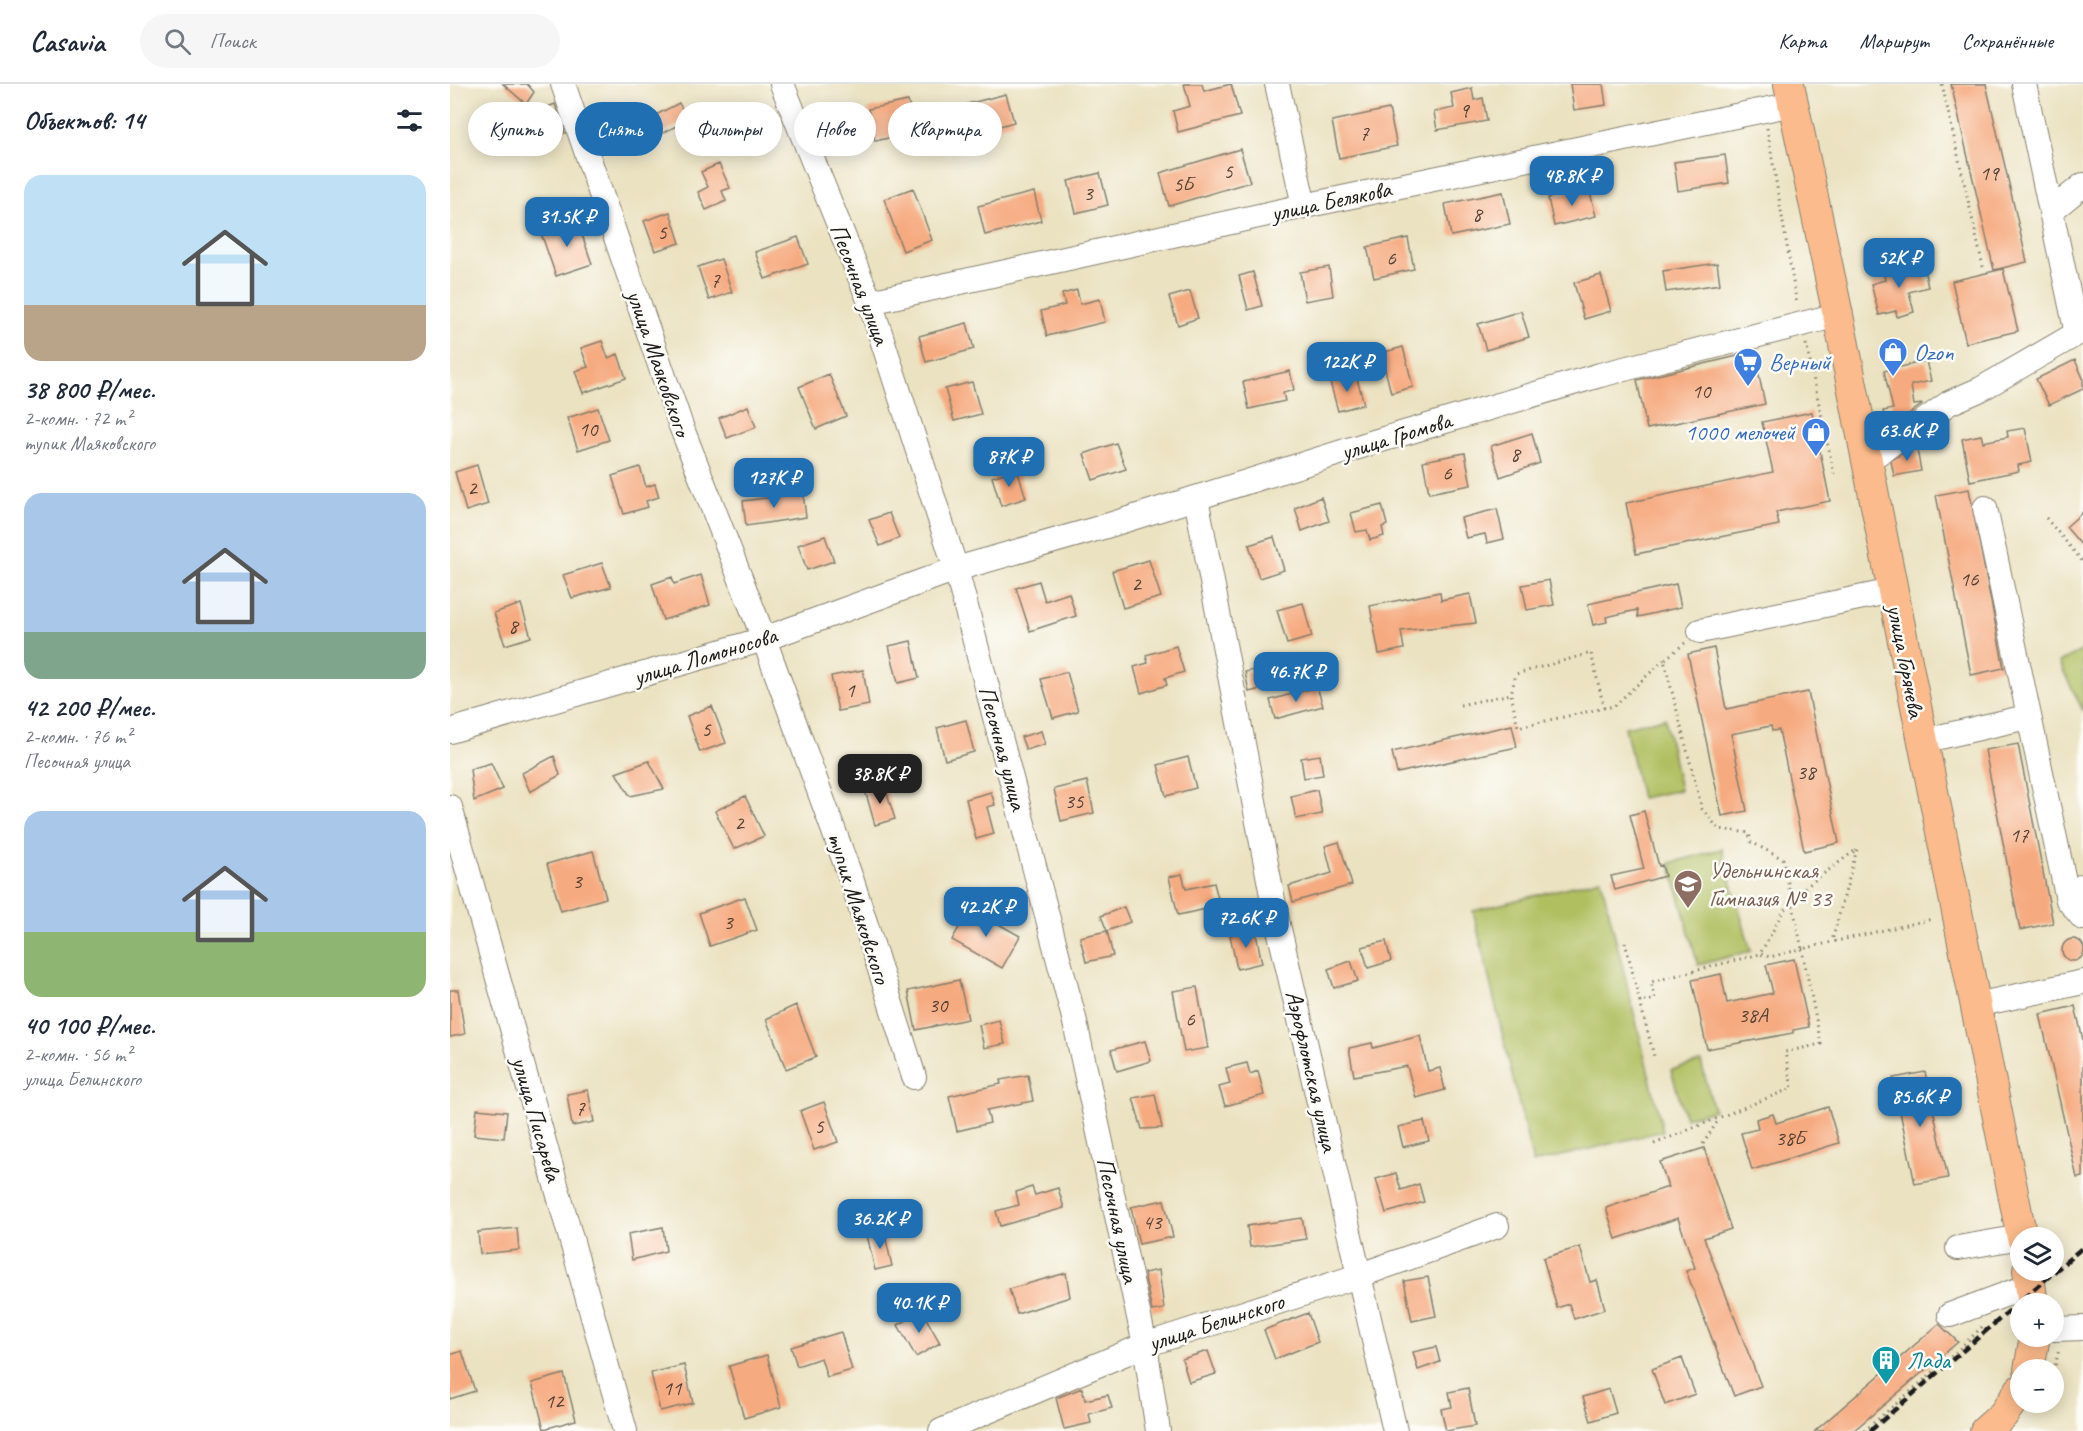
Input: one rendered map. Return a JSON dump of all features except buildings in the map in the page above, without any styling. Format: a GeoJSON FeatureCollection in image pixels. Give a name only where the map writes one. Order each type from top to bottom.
{"type":"FeatureCollection","features":[{"type":"Feature","properties":{"kind":"main road","name":"улица Горячева"},"geometry":{"type":"LineString","coordinates":[[1794,90],[2019,1227]]}},
{"type":"Feature","properties":{"kind":"main road"},"geometry":{"type":"LineString","coordinates":[[1985,1431],[2003,1416],[2010,1405]]}},
{"type":"Feature","properties":{"kind":"street","name":"улица Маяковского"},"geometry":{"type":"LineString","coordinates":[[563,84],[681,426],[764,639]]}},
{"type":"Feature","properties":{"kind":"street","name":"Песочная улица"},"geometry":{"type":"LineString","coordinates":[[782,84],[870,302],[957,568],[1074,1018],[1144,1345],[1158,1431]]}},
{"type":"Feature","properties":{"kind":"street"},"geometry":{"type":"LineString","coordinates":[[1277,84],[1304,206]]}},
{"type":"Feature","properties":{"kind":"street"},"geometry":{"type":"LineString","coordinates":[[1866,462],[1948,403],[1981,389],[2080,332],[2024,84]]}},
{"type":"Feature","properties":{"kind":"street","name":"улица Белякова"},"geometry":{"type":"LineString","coordinates":[[870,302],[1304,206],[1764,110],[1794,90]]}},
{"type":"Feature","properties":{"kind":"street"},"geometry":{"type":"LineString","coordinates":[[2052,210],[2083,185]]}},
{"type":"Feature","properties":{"kind":"street","name":"улица Громова"},"geometry":{"type":"LineString","coordinates":[[957,568],[1600,375],[1838,315]]}},
{"type":"Feature","properties":{"kind":"street","name":"Аэрофлотская улица"},"geometry":{"type":"LineString","coordinates":[[1196,498],[1276,916],[1395,1431]]}},
{"type":"Feature","properties":{"kind":"street"},"geometry":{"type":"LineString","coordinates":[[1985,508],[2027,717],[2078,901]]}},
{"type":"Feature","properties":{"kind":"street","name":"улица Ломоносова"},"geometry":{"type":"LineString","coordinates":[[450,731],[764,639],[957,568]]}},
{"type":"Feature","properties":{"kind":"street"},"geometry":{"type":"LineString","coordinates":[[1700,631],[1892,591]]}},
{"type":"Feature","properties":{"kind":"street","name":"тупик Маяковского"},"geometry":{"type":"LineString","coordinates":[[764,639],[852,880],[914,1077]]}},
{"type":"Feature","properties":{"kind":"street"},"geometry":{"type":"LineString","coordinates":[[1922,741],[2027,717]]}},
{"type":"Feature","properties":{"kind":"street","name":"улица Писарева"},"geometry":{"type":"LineString","coordinates":[[450,807],[625,1431]]}},
{"type":"Feature","properties":{"kind":"street"},"geometry":{"type":"LineString","coordinates":[[1976,1005],[2083,982]]}},
{"type":"Feature","properties":{"kind":"street","name":"улица Белинского"},"geometry":{"type":"LineString","coordinates":[[941,1431],[1144,1345],[1358,1276],[1497,1226]]}},
{"type":"Feature","properties":{"kind":"street"},"geometry":{"type":"LineString","coordinates":[[1958,1248],[2010,1239]]}},
{"type":"Feature","properties":{"kind":"street"},"geometry":{"type":"LineString","coordinates":[[1950,1315],[2031,1286]]}},
{"type":"Feature","properties":{"kind":"street"},"geometry":{"type":"LineString","coordinates":[[2064,1329],[2083,1328]]}},
{"type":"Feature","properties":{"kind":"path"},"geometry":{"type":"LineString","coordinates":[[1942,84],[1984,271]]}},
{"type":"Feature","properties":{"kind":"path"},"geometry":{"type":"LineString","coordinates":[[1764,110],[1801,324],[1834,474]]}},
{"type":"Feature","properties":{"kind":"path"},"geometry":{"type":"LineString","coordinates":[[2046,518],[2083,562]]}},
{"type":"Feature","properties":{"kind":"path"},"geometry":{"type":"LineString","coordinates":[[1604,708],[1591,653],[1516,674],[1511,694],[1518,727],[1614,706],[1664,660],[1700,631]]}},
{"type":"Feature","properties":{"kind":"path"},"geometry":{"type":"LineString","coordinates":[[1654,1144],[1792,1088],[1785,1052],[1821,1044],[1783,860],[1751,842],[1749,833],[1719,829],[1702,809],[1664,660]]}},
{"type":"Feature","properties":{"kind":"path"},"geometry":{"type":"LineString","coordinates":[[1460,705],[1511,694]]}},
{"type":"Feature","properties":{"kind":"path"},"geometry":{"type":"LineString","coordinates":[[1760,954],[1791,898],[1857,849],[1832,941]]}},
{"type":"Feature","properties":{"kind":"path"},"geometry":{"type":"LineString","coordinates":[[1640,1002],[1655,999],[1651,982],[1760,954],[1770,957],[1932,919]]}},
{"type":"Feature","properties":{"kind":"path"},"geometry":{"type":"LineString","coordinates":[[1625,942],[1655,1060]]}},
{"type":"Feature","properties":{"kind":"path"},"geometry":{"type":"LineString","coordinates":[[1703,1144],[1720,1117]]}},
{"type":"Feature","properties":{"kind":"path"},"geometry":{"type":"LineString","coordinates":[[1864,1431],[1951,1357],[1990,1319]]}},
{"type":"Feature","properties":{"kind":"green space"},"geometry":{"type":"Polygon","coordinates":[[[2083,650],[2083,711],[2059,662],[2083,650]]]}},
{"type":"Feature","properties":{"kind":"green space"},"geometry":{"type":"Polygon","coordinates":[[[1665,718],[1680,790],[1641,798],[1625,727],[1665,718]]]}},
{"type":"Feature","properties":{"kind":"green space"},"geometry":{"type":"Polygon","coordinates":[[[1722,849],[1751,951],[1698,965],[1670,863],[1722,849]]]}},
{"type":"Feature","properties":{"kind":"green space"},"geometry":{"type":"Polygon","coordinates":[[[1601,879],[1663,1131],[1533,1163],[1473,911],[1601,879]]]}},
{"type":"Feature","properties":{"kind":"green space"},"geometry":{"type":"Polygon","coordinates":[[[1701,1062],[1714,1110],[1685,1118],[1671,1070],[1701,1062]]]}},
{"type":"Feature","properties":{"kind":"railway"},"geometry":{"type":"LineString","coordinates":[[1870,1431],[2083,1247]]}},
{"type":"Feature","properties":{"kind":"place","name":"Ozon"},"geometry":{"type":"Point","coordinates":[1893,378]}},
{"type":"Feature","properties":{"kind":"place","name":"Верный"},"geometry":{"type":"Point","coordinates":[1748,388]}},
{"type":"Feature","properties":{"kind":"place","name":"1000 мелочей"},"geometry":{"type":"Point","coordinates":[1816,458]}},
{"type":"Feature","properties":{"kind":"place","name":"Удельнинская Гимназия № 33"},"geometry":{"type":"Point","coordinates":[1688,910]}},
{"type":"Feature","properties":{"kind":"place","name":"Лада"},"geometry":{"type":"Point","coordinates":[1886,1386]}}]}
